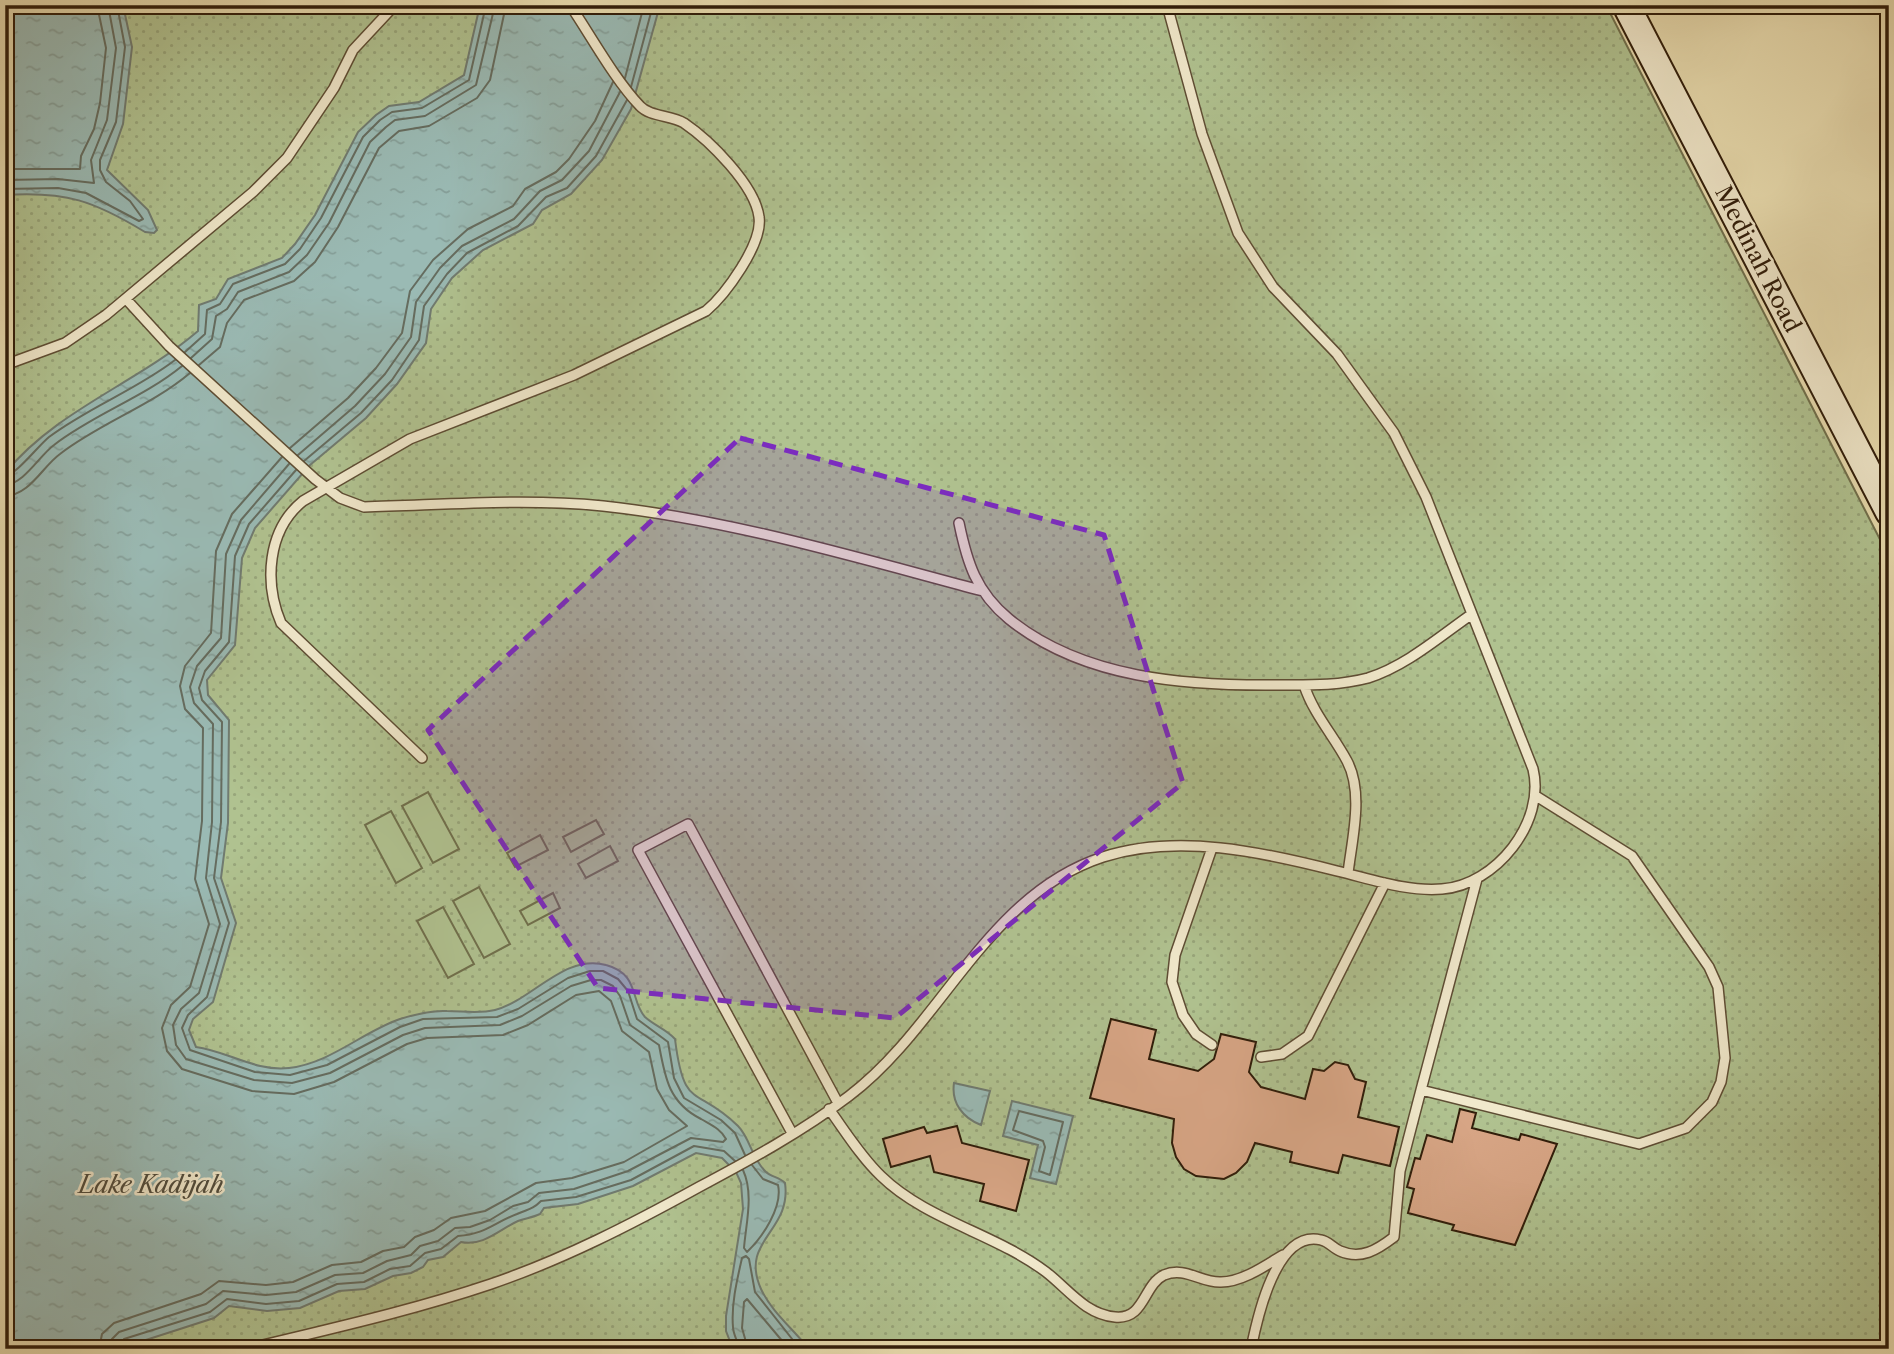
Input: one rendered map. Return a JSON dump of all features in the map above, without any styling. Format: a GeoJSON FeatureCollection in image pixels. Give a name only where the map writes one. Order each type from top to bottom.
{"type":"FeatureCollection","features":[{"type":"Feature","properties":{"kind":"main road","name":"Medinah Road"},"geometry":{"type":"LineString","coordinates":[[1626,5],[1889,512]]}},
{"type":"Feature","properties":{"kind":"lane"},"geometry":{"type":"LineString","coordinates":[[5,365],[65,343],[126,299],[253,192],[287,158],[334,88],[353,50],[395,5]]}},
{"type":"Feature","properties":{"kind":"lane"},"geometry":{"type":"LineString","coordinates":[[422,758],[281,623],[272,603],[269,581],[271,559],[289,512],[410,439],[574,375],[706,311],[719,300],[755,242],[760,218],[751,195],[714,148],[676,118],[641,108],[570,5]]}},
{"type":"Feature","properties":{"kind":"lane"},"geometry":{"type":"LineString","coordinates":[[247,1349],[413,1308],[493,1283],[629,1226],[761,1153],[868,1080],[994,932],[1046,887],[1097,859],[1122,851],[1171,846],[1212,848],[1348,873],[1385,883],[1443,889],[1477,878],[1497,865],[1516,841],[1536,796],[1533,769],[1426,497],[1394,433],[1337,354],[1273,286],[1238,233],[1202,134],[1167,5]]}},
{"type":"Feature","properties":{"kind":"lane"},"geometry":{"type":"LineString","coordinates":[[126,299],[169,345],[315,479],[340,498],[364,507],[523,501],[604,506],[745,529],[983,591]]}},
{"type":"Feature","properties":{"kind":"lane"},"geometry":{"type":"LineString","coordinates":[[959,523],[967,564],[983,591],[1008,618],[1025,630],[1080,657],[1138,676],[1186,682],[1304,685],[1349,682],[1380,673],[1423,649],[1472,614]]}},
{"type":"Feature","properties":{"kind":"lane"},"geometry":{"type":"LineString","coordinates":[[1304,685],[1309,701],[1348,763],[1356,785],[1348,873]]}},
{"type":"Feature","properties":{"kind":"lane"},"geometry":{"type":"LineString","coordinates":[[1421,1090],[1639,1144],[1651,1143],[1696,1122],[1712,1101],[1721,1082],[1725,1058],[1718,987],[1709,967],[1632,856],[1536,796]]}},
{"type":"Feature","properties":{"kind":"lane"},"geometry":{"type":"LineString","coordinates":[[792,1133],[638,850],[688,824],[833,1106],[880,1176],[902,1193],[1045,1271],[1096,1314],[1118,1318],[1140,1308],[1154,1282],[1177,1271],[1222,1283],[1235,1280],[1308,1240],[1323,1240],[1337,1250],[1354,1256],[1378,1250],[1394,1237],[1400,1171],[1477,878]]}},
{"type":"Feature","properties":{"kind":"lane"},"geometry":{"type":"LineString","coordinates":[[1212,848],[1175,955],[1172,982],[1183,1015],[1196,1034],[1212,1045]]}},
{"type":"Feature","properties":{"kind":"lane"},"geometry":{"type":"LineString","coordinates":[[1261,1057],[1282,1054],[1308,1036],[1385,883]]}},
{"type":"Feature","properties":{"kind":"lane"},"geometry":{"type":"LineString","coordinates":[[1251,1349],[1261,1302],[1283,1255]]}},
{"type":"Feature","properties":{"kind":"highlighted area"},"geometry":{"type":"Polygon","coordinates":[[[740,438],[1104,535],[1183,783],[895,1018],[598,988],[428,730],[740,438]]]}},
{"type":"Feature","properties":{"kind":"green space"},"geometry":{"type":"Polygon","coordinates":[[[5,5],[1606,5],[1889,557],[1889,1349],[5,1349],[5,5]]]}},
{"type":"Feature","properties":{"kind":"green space"},"geometry":{"type":"Polygon","coordinates":[[[428,792],[459,849],[433,863],[402,806],[428,792]]]}},
{"type":"Feature","properties":{"kind":"green space"},"geometry":{"type":"Polygon","coordinates":[[[391,811],[422,868],[396,883],[365,825],[391,811]]]}},
{"type":"Feature","properties":{"kind":"green space"},"geometry":{"type":"Polygon","coordinates":[[[596,820],[604,834],[571,852],[563,837],[596,820]]]}},
{"type":"Feature","properties":{"kind":"green space"},"geometry":{"type":"Polygon","coordinates":[[[540,835],[548,850],[515,867],[507,853],[540,835]]]}},
{"type":"Feature","properties":{"kind":"green space"},"geometry":{"type":"Polygon","coordinates":[[[610,846],[618,861],[586,878],[578,864],[610,846]]]}},
{"type":"Feature","properties":{"kind":"green space"},"geometry":{"type":"Polygon","coordinates":[[[479,887],[510,944],[484,958],[453,901],[479,887]]]}},
{"type":"Feature","properties":{"kind":"green space"},"geometry":{"type":"Polygon","coordinates":[[[553,893],[560,908],[528,925],[520,911],[553,893]]]}},
{"type":"Feature","properties":{"kind":"green space"},"geometry":{"type":"Polygon","coordinates":[[[443,907],[474,964],[448,978],[417,921],[443,907]]]}},
{"type":"Feature","properties":{"kind":"water"},"geometry":{"type":"Polygon","coordinates":[[[5,5],[123,5],[132,47],[123,124],[107,170],[148,210],[157,230],[154,233],[145,232],[79,200],[45,195],[5,195],[5,5]]]}},
{"type":"Feature","properties":{"kind":"water","name":"Lake Kadijah"},"geometry":{"type":"Polygon","coordinates":[[[480,5],[660,5],[631,109],[602,160],[571,194],[542,210],[533,224],[483,250],[452,278],[431,309],[426,343],[397,384],[366,418],[310,465],[255,528],[242,558],[235,645],[207,680],[208,695],[229,720],[228,823],[221,878],[236,923],[213,1002],[193,1019],[189,1030],[196,1047],[265,1067],[289,1068],[333,1054],[400,1019],[435,1011],[495,1010],[576,966],[591,963],[617,969],[633,988],[640,1011],[675,1039],[683,1078],[688,1088],[738,1126],[761,1167],[785,1183],[785,1200],[781,1213],[761,1247],[756,1259],[756,1272],[761,1289],[771,1305],[809,1349],[733,1349],[726,1331],[726,1316],[743,1209],[741,1183],[736,1172],[722,1158],[696,1153],[633,1186],[578,1204],[544,1208],[540,1214],[518,1221],[484,1240],[461,1242],[443,1257],[428,1260],[423,1267],[411,1273],[393,1276],[365,1289],[339,1291],[300,1308],[267,1311],[229,1306],[214,1318],[118,1349],[5,1349],[5,473],[49,431],[149,367],[198,331],[199,305],[216,299],[228,279],[282,258],[315,215],[358,132],[389,106],[419,102],[464,75],[480,5]]]}},
{"type":"Feature","properties":{"kind":"water"},"geometry":{"type":"Polygon","coordinates":[[[954,1083],[990,1091],[981,1125],[964,1114],[956,1103],[954,1083]]]}},
{"type":"Feature","properties":{"kind":"water"},"geometry":{"type":"Polygon","coordinates":[[[1012,1101],[1073,1116],[1056,1184],[1030,1178],[1038,1145],[1003,1136],[1012,1101]]]}},
{"type":"Feature","properties":{"kind":"building"},"geometry":{"type":"Polygon","coordinates":[[[1111,1019],[1156,1030],[1149,1059],[1198,1071],[1214,1059],[1221,1034],[1256,1042],[1249,1072],[1261,1087],[1305,1099],[1313,1069],[1324,1071],[1335,1062],[1348,1065],[1355,1079],[1366,1082],[1358,1117],[1399,1127],[1390,1166],[1343,1155],[1338,1173],[1290,1162],[1292,1152],[1255,1143],[1247,1162],[1236,1173],[1224,1179],[1196,1176],[1184,1169],[1176,1157],[1172,1143],[1174,1119],[1090,1098],[1111,1019]]]}},
{"type":"Feature","properties":{"kind":"building"},"geometry":{"type":"Polygon","coordinates":[[[1460,1109],[1476,1113],[1472,1128],[1519,1140],[1521,1134],[1557,1144],[1515,1245],[1452,1230],[1454,1225],[1408,1213],[1414,1189],[1407,1187],[1415,1158],[1420,1159],[1427,1135],[1452,1142],[1460,1109]]]}},
{"type":"Feature","properties":{"kind":"building"},"geometry":{"type":"Polygon","coordinates":[[[957,1126],[962,1143],[1029,1160],[1016,1211],[980,1201],[984,1184],[934,1172],[930,1156],[891,1167],[883,1139],[924,1127],[927,1133],[957,1126]]]}}]}
